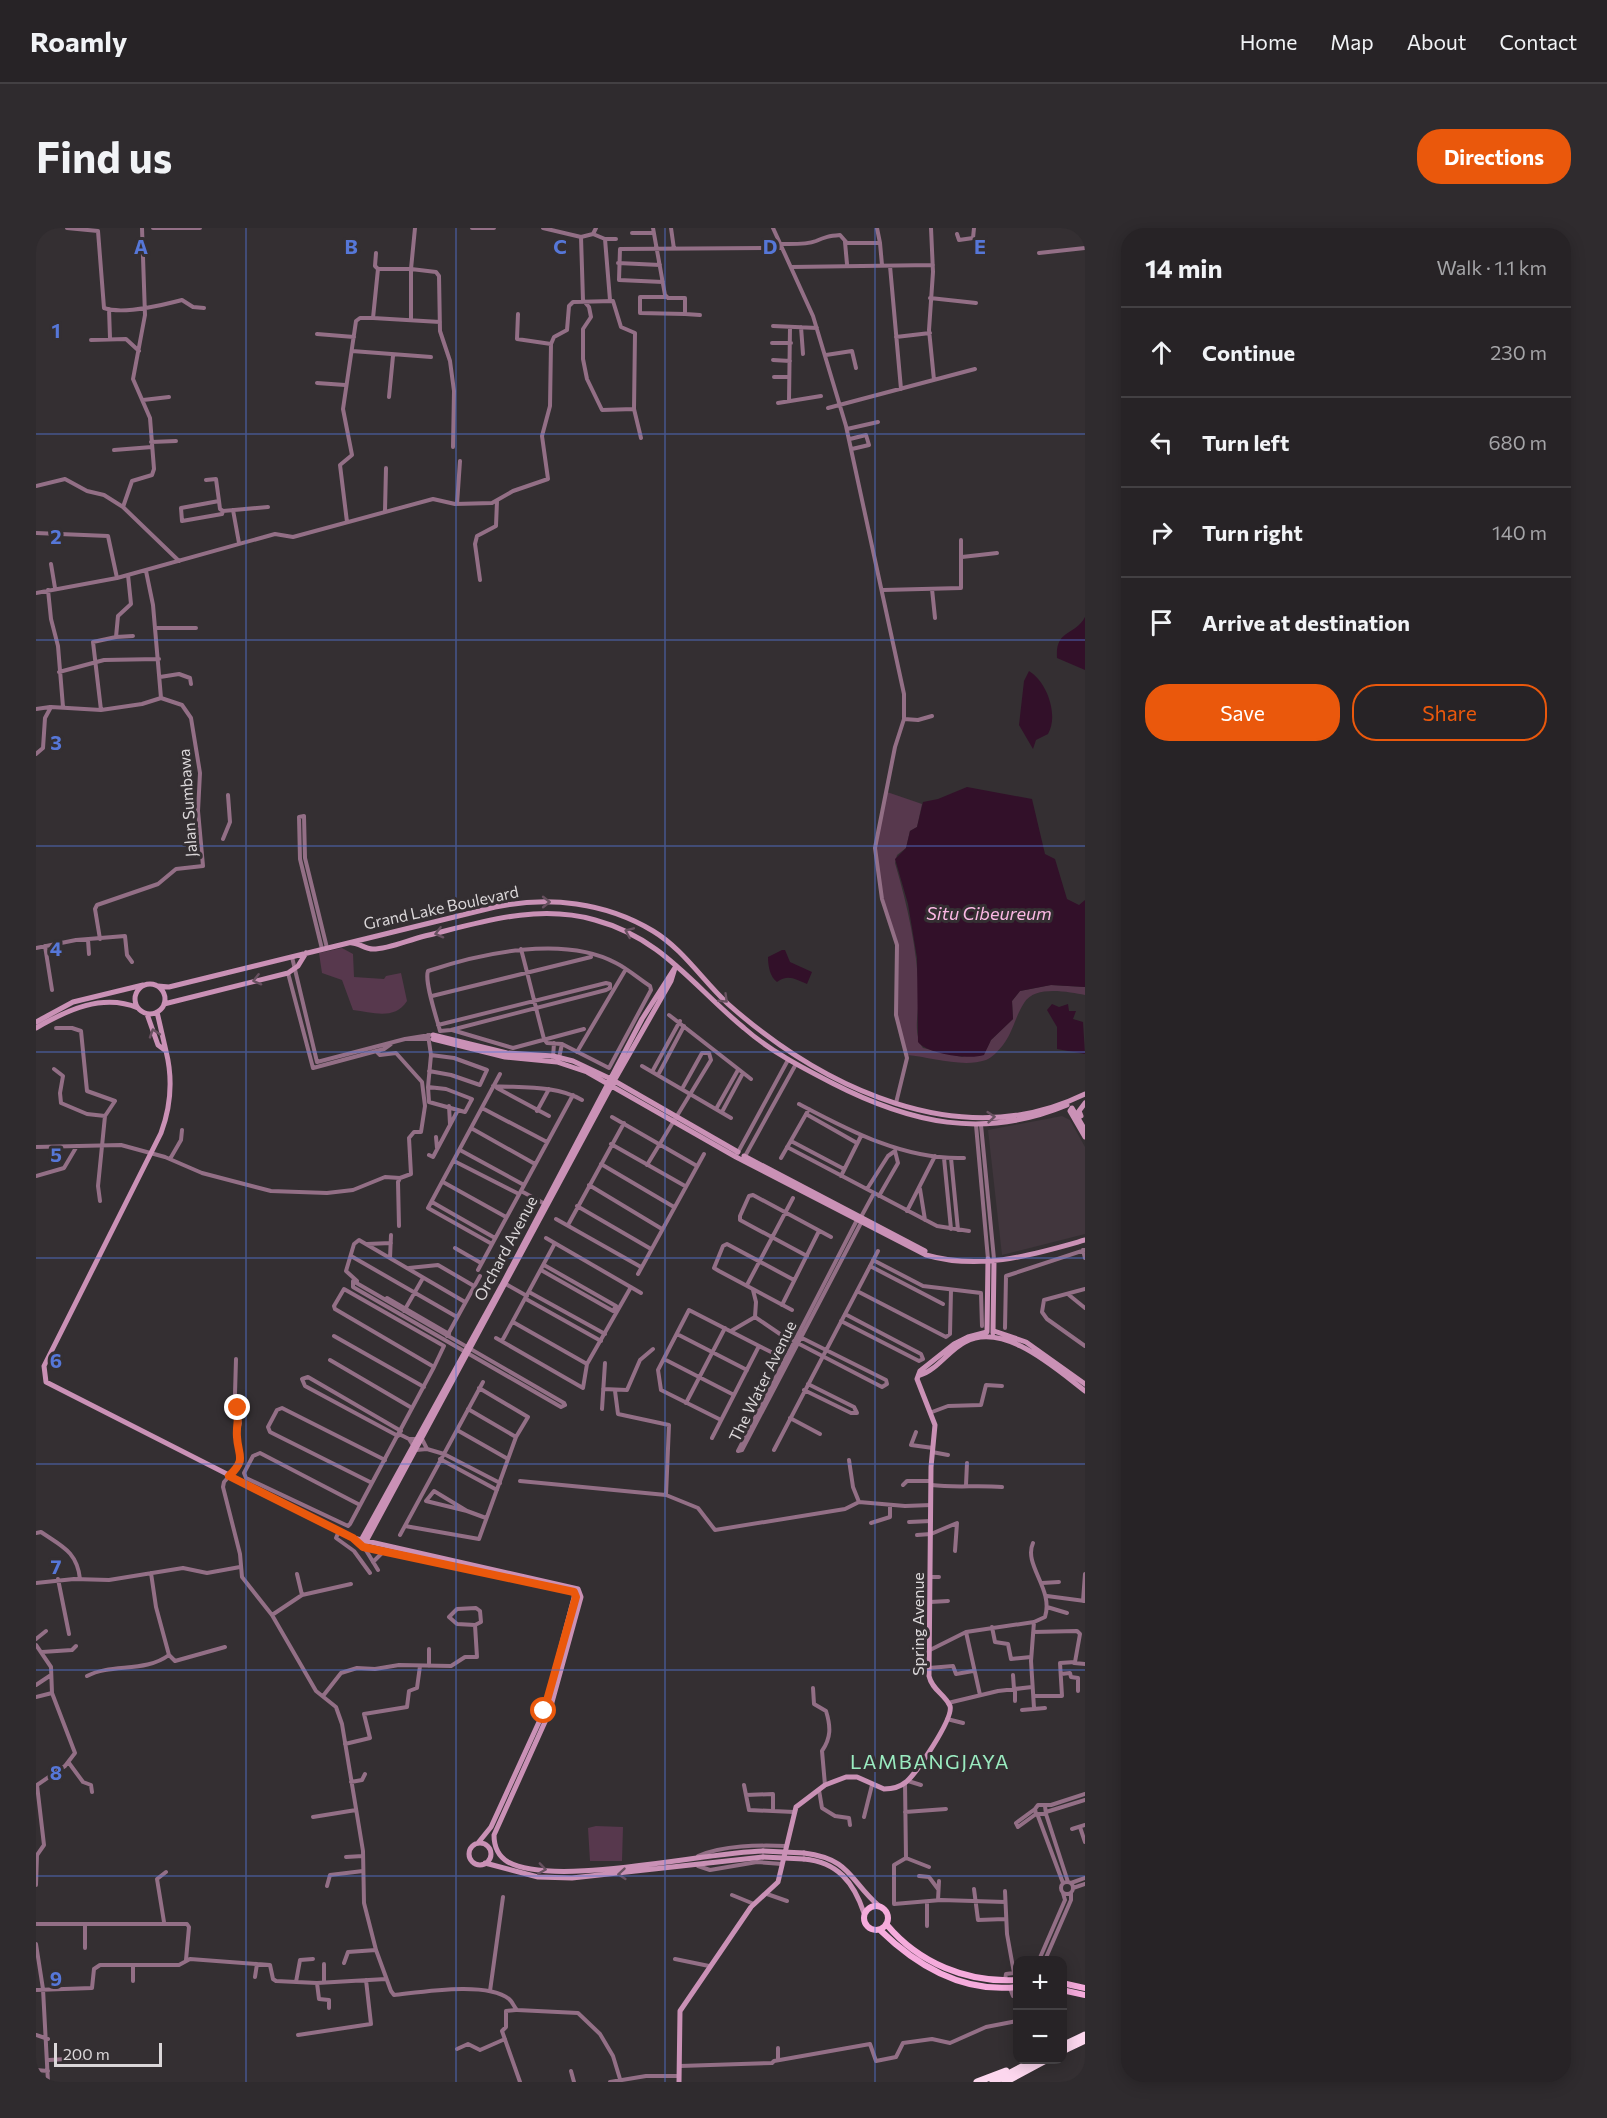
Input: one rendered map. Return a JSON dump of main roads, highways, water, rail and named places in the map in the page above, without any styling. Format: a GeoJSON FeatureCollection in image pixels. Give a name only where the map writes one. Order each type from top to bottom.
{"type":"FeatureCollection","features":[{"type":"Feature","properties":{"kind":"highway"},"geometry":{"type":"LineString","coordinates":[[1067,2044],[1085,2035]]}},
{"type":"Feature","properties":{"kind":"highway"},"geometry":{"type":"LineString","coordinates":[[1067,2049],[1085,2040]]}},
{"type":"Feature","properties":{"kind":"highway"},"geometry":{"type":"LineString","coordinates":[[977,2082],[1029,2064]]}},
{"type":"Feature","properties":{"kind":"highway"},"geometry":{"type":"LineString","coordinates":[[1005,2082],[1033,2064]]}},
{"type":"Feature","properties":{"kind":"highway"},"geometry":{"type":"LineString","coordinates":[[1012,2082],[1034,2064]]}},
{"type":"Feature","properties":{"kind":"highway"},"geometry":{"type":"LineString","coordinates":[[993,2082],[1022,2066]]}},
{"type":"Feature","properties":{"kind":"main road"},"geometry":{"type":"LineString","coordinates":[[1013,1980],[972,1976],[935,1964],[899,1939],[887,1924],[888,1913],[879,1906],[873,1906],[864,1913],[863,1919],[869,1929],[880,1930],[912,1958],[941,1974],[970,1983],[1013,1988]]}},
{"type":"Feature","properties":{"kind":"main road"},"geometry":{"type":"LineString","coordinates":[[880,1930],[887,1924]]}},
{"type":"Feature","properties":{"kind":"main road"},"geometry":{"type":"LineString","coordinates":[[1067,1984],[1085,1988]]}},
{"type":"Feature","properties":{"kind":"main road"},"geometry":{"type":"LineString","coordinates":[[1067,1991],[1085,1995]]}},
{"type":"Feature","properties":{"kind":"water"},"geometry":{"type":"Polygon","coordinates":[[[1085,617],[1085,670],[1057,658],[1057,649],[1062,637],[1081,623],[1085,617]]]}},
{"type":"Feature","properties":{"kind":"water"},"geometry":{"type":"Polygon","coordinates":[[[1029,671],[1046,691],[1052,709],[1048,734],[1036,740],[1033,749],[1019,725],[1024,681],[1029,671]]]}},
{"type":"Feature","properties":{"kind":"water","name":"Situ Cibeureum"},"geometry":{"type":"Polygon","coordinates":[[[967,787],[1032,799],[1045,854],[1055,859],[1067,899],[1079,905],[1085,900],[1085,987],[1051,985],[1020,991],[1012,1001],[1013,1019],[991,1040],[984,1055],[969,1057],[939,1053],[918,1042],[917,958],[908,904],[895,859],[906,848],[910,831],[917,827],[923,802],[938,799],[967,787]]]}},
{"type":"Feature","properties":{"kind":"water"},"geometry":{"type":"Polygon","coordinates":[[[785,950],[790,962],[812,972],[807,984],[788,978],[777,982],[773,977],[768,957],[785,950]]]}},
{"type":"Feature","properties":{"kind":"water"},"geometry":{"type":"Polygon","coordinates":[[[1052,1004],[1059,1007],[1068,1004],[1069,1011],[1076,1011],[1073,1019],[1083,1022],[1085,1054],[1057,1049],[1057,1027],[1047,1010],[1052,1004]]]}},
{"type":"Feature","properties":{"kind":"district","name":"LAMBANGJAYA"},"geometry":{"type":"Point","coordinates":[930,1761]}}]}
